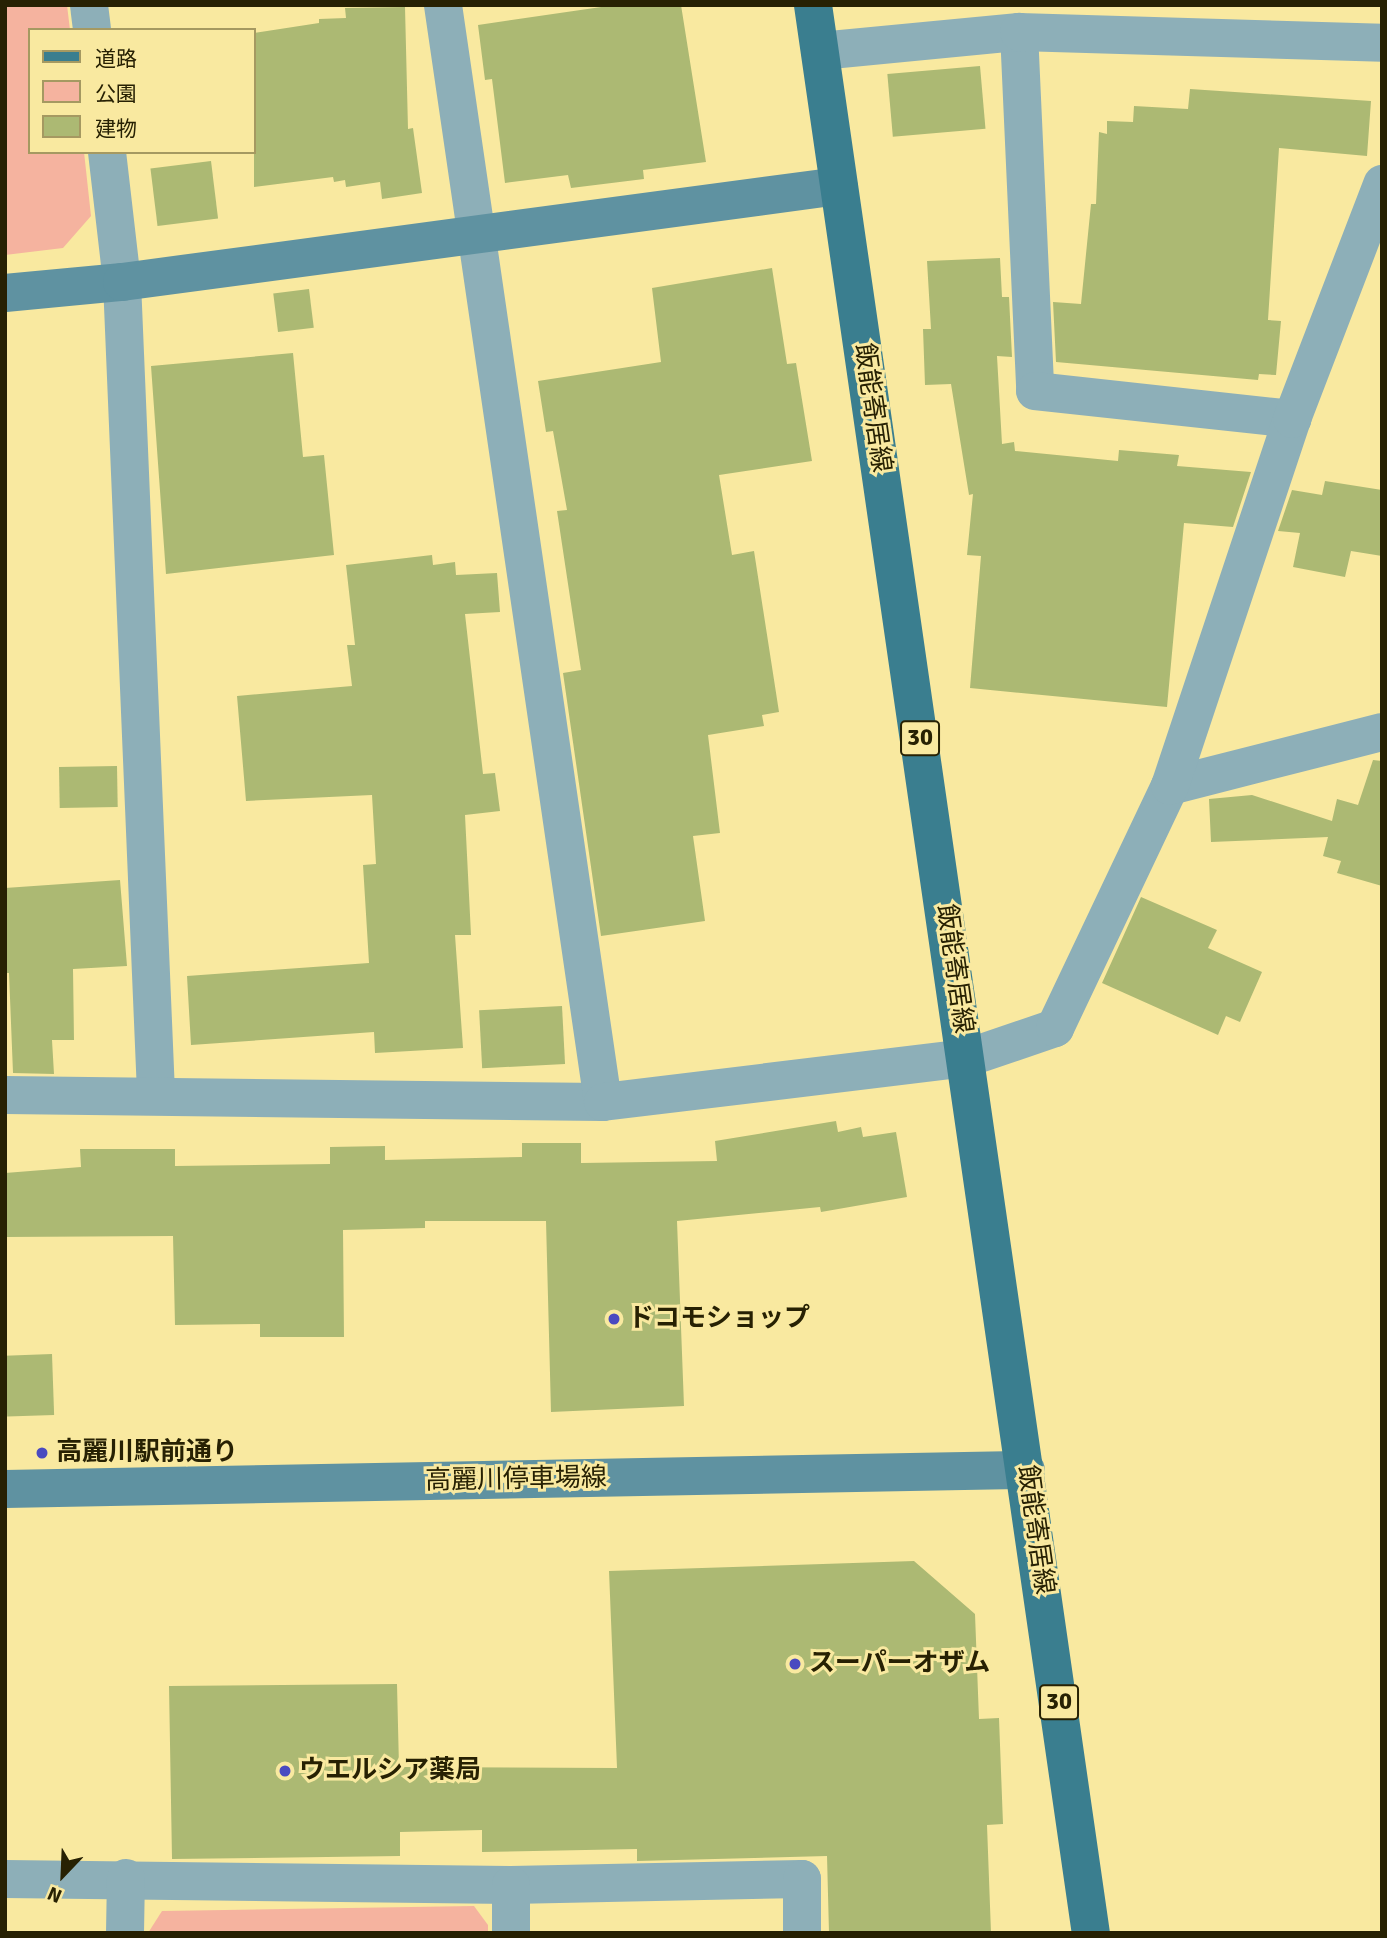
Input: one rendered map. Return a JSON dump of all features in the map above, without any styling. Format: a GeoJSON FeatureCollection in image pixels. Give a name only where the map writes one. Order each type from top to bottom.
{"type":"FeatureCollection","features":[{"type":"Feature","properties":{"kind":"main road","name":"飯能寄居線"},"geometry":{"type":"LineString","coordinates":[[813,5],[967,1058],[1091,1933]]}},
{"type":"Feature","properties":{"kind":"main road"},"geometry":{"type":"LineString","coordinates":[[5,293],[122,282],[839,186]]}},
{"type":"Feature","properties":{"kind":"main road","name":"高麗川停車場線"},"geometry":{"type":"LineString","coordinates":[[5,1489],[1026,1471]]}},
{"type":"Feature","properties":{"kind":"street"},"geometry":{"type":"LineString","coordinates":[[89,5],[92,28]]}},
{"type":"Feature","properties":{"kind":"street"},"geometry":{"type":"LineString","coordinates":[[443,5],[479,234],[603,1102]]}},
{"type":"Feature","properties":{"kind":"street"},"geometry":{"type":"LineString","coordinates":[[1018,32],[1035,391],[1292,419]]}},
{"type":"Feature","properties":{"kind":"street"},"geometry":{"type":"LineString","coordinates":[[820,51],[1018,32],[1382,43]]}},
{"type":"Feature","properties":{"kind":"street"},"geometry":{"type":"LineString","coordinates":[[107,154],[122,282],[156,1094]]}},
{"type":"Feature","properties":{"kind":"street"},"geometry":{"type":"LineString","coordinates":[[5,1095],[156,1094],[603,1102],[967,1058],[1055,1028],[1170,786],[1292,419],[1382,184]]}},
{"type":"Feature","properties":{"kind":"street"},"geometry":{"type":"LineString","coordinates":[[1170,786],[1382,732]]}},
{"type":"Feature","properties":{"kind":"street"},"geometry":{"type":"LineString","coordinates":[[5,1879],[126,1878],[511,1885],[802,1880],[802,1933]]}},
{"type":"Feature","properties":{"kind":"street"},"geometry":{"type":"LineString","coordinates":[[125,1933],[126,1878]]}},
{"type":"Feature","properties":{"kind":"street"},"geometry":{"type":"LineString","coordinates":[[510,1933],[511,1885]]}},
{"type":"Feature","properties":{"kind":"green space"},"geometry":{"type":"Polygon","coordinates":[[[5,5],[67,5],[70,28],[28,28],[28,154],[84,154],[91,216],[63,248],[5,255],[5,5]]]}},
{"type":"Feature","properties":{"kind":"green space"},"geometry":{"type":"Polygon","coordinates":[[[474,1906],[488,1925],[488,1933],[148,1933],[162,1911],[474,1906]]]}},
{"type":"Feature","properties":{"kind":"building"},"geometry":{"type":"Polygon","coordinates":[[[615,5],[681,5],[706,162],[643,170],[644,179],[571,188],[568,175],[505,183],[492,79],[485,80],[478,25],[615,5]]]}},
{"type":"Feature","properties":{"kind":"building"},"geometry":{"type":"Polygon","coordinates":[[[405,7],[408,129],[413,128],[422,193],[382,199],[380,182],[346,187],[345,180],[334,182],[333,177],[254,187],[256,33],[319,23],[319,19],[346,18],[345,8],[405,7]]]}},
{"type":"Feature","properties":{"kind":"building"},"geometry":{"type":"Polygon","coordinates":[[[980,66],[985,129],[893,137],[887,74],[980,66]]]}},
{"type":"Feature","properties":{"kind":"building"},"geometry":{"type":"Polygon","coordinates":[[[1190,89],[1371,101],[1367,156],[1279,148],[1268,320],[1281,321],[1276,375],[1259,374],[1258,380],[1056,362],[1053,302],[1081,304],[1091,204],[1096,204],[1099,132],[1107,134],[1107,121],[1133,122],[1134,106],[1188,109],[1190,89]]]}},
{"type":"Feature","properties":{"kind":"building"},"geometry":{"type":"Polygon","coordinates":[[[211,161],[218,219],[158,226],[150,168],[211,161]]]}},
{"type":"Feature","properties":{"kind":"building"},"geometry":{"type":"Polygon","coordinates":[[[1000,258],[1002,297],[1009,297],[1012,357],[997,356],[1002,444],[1014,442],[1015,451],[1118,461],[1119,450],[1179,455],[1177,466],[1251,472],[1233,527],[1184,523],[1167,707],[970,688],[981,556],[967,555],[973,494],[969,495],[951,384],[925,385],[923,329],[931,329],[927,261],[1000,258]]]}},
{"type":"Feature","properties":{"kind":"building"},"geometry":{"type":"Polygon","coordinates":[[[772,268],[787,364],[796,363],[812,461],[719,475],[732,555],[754,551],[779,712],[762,715],[764,726],[708,735],[720,833],[693,836],[705,921],[601,936],[563,673],[581,670],[557,511],[567,510],[553,431],[546,432],[538,381],[661,362],[652,288],[772,268]]]}},
{"type":"Feature","properties":{"kind":"building"},"geometry":{"type":"Polygon","coordinates":[[[309,289],[314,328],[278,332],[273,293],[309,289]]]}},
{"type":"Feature","properties":{"kind":"building"},"geometry":{"type":"Polygon","coordinates":[[[293,353],[303,457],[324,455],[334,555],[166,574],[151,366],[293,353]]]}},
{"type":"Feature","properties":{"kind":"building"},"geometry":{"type":"Polygon","coordinates":[[[1325,481],[1382,490],[1382,556],[1351,551],[1345,577],[1293,567],[1300,533],[1278,531],[1292,490],[1322,495],[1325,481]]]}},
{"type":"Feature","properties":{"kind":"building"},"geometry":{"type":"Polygon","coordinates":[[[432,555],[433,565],[455,562],[456,575],[497,573],[500,612],[465,614],[483,774],[495,773],[500,811],[465,815],[471,935],[455,935],[463,1048],[375,1053],[374,1032],[191,1045],[187,976],[369,963],[363,865],[376,864],[372,795],[246,801],[237,696],[352,686],[347,645],[355,645],[346,565],[432,555]]]}},
{"type":"Feature","properties":{"kind":"building"},"geometry":{"type":"Polygon","coordinates":[[[1373,760],[1382,761],[1382,886],[1337,873],[1341,861],[1323,856],[1328,837],[1211,842],[1209,799],[1252,795],[1332,821],[1337,799],[1358,805],[1373,760]]]}},
{"type":"Feature","properties":{"kind":"building"},"geometry":{"type":"Polygon","coordinates":[[[117,766],[118,807],[60,808],[59,767],[117,766]]]}},
{"type":"Feature","properties":{"kind":"building"},"geometry":{"type":"Polygon","coordinates":[[[120,880],[127,966],[73,969],[74,1040],[52,1040],[54,1074],[13,1073],[9,973],[5,973],[5,888],[120,880]]]}},
{"type":"Feature","properties":{"kind":"building"},"geometry":{"type":"Polygon","coordinates":[[[1141,897],[1217,930],[1208,948],[1262,972],[1240,1022],[1226,1016],[1218,1035],[1102,983],[1141,897]]]}},
{"type":"Feature","properties":{"kind":"building"},"geometry":{"type":"Polygon","coordinates":[[[562,1006],[565,1064],[482,1068],[479,1010],[562,1006]]]}},
{"type":"Feature","properties":{"kind":"building"},"geometry":{"type":"Polygon","coordinates":[[[836,1121],[838,1132],[861,1127],[863,1137],[896,1132],[907,1197],[821,1212],[820,1207],[677,1221],[684,1406],[551,1412],[546,1221],[425,1221],[425,1228],[343,1230],[344,1337],[260,1337],[260,1324],[175,1325],[173,1236],[5,1237],[5,1173],[81,1167],[80,1149],[175,1149],[175,1166],[330,1164],[330,1147],[385,1146],[385,1160],[522,1157],[522,1143],[581,1143],[581,1163],[717,1161],[715,1141],[836,1121]]]}},
{"type":"Feature","properties":{"kind":"building"},"geometry":{"type":"Polygon","coordinates":[[[52,1354],[54,1415],[7,1417],[5,1356],[52,1354]]]}},
{"type":"Feature","properties":{"kind":"building"},"geometry":{"type":"Polygon","coordinates":[[[914,1561],[975,1614],[979,1719],[999,1718],[1003,1824],[987,1825],[991,1933],[829,1933],[827,1856],[637,1861],[637,1849],[482,1852],[482,1830],[400,1832],[400,1856],[172,1859],[169,1686],[397,1684],[399,1767],[617,1768],[609,1571],[914,1561]]]}},
{"type":"Feature","properties":{"kind":"place","name":"ドコモショップ"},"geometry":{"type":"Point","coordinates":[614,1319]}},
{"type":"Feature","properties":{"kind":"place","name":"高麗川駅前通り"},"geometry":{"type":"Point","coordinates":[42,1453]}},
{"type":"Feature","properties":{"kind":"place","name":"スーパーオザム"},"geometry":{"type":"Point","coordinates":[795,1664]}},
{"type":"Feature","properties":{"kind":"place","name":"ウエルシア薬局"},"geometry":{"type":"Point","coordinates":[285,1771]}}]}
